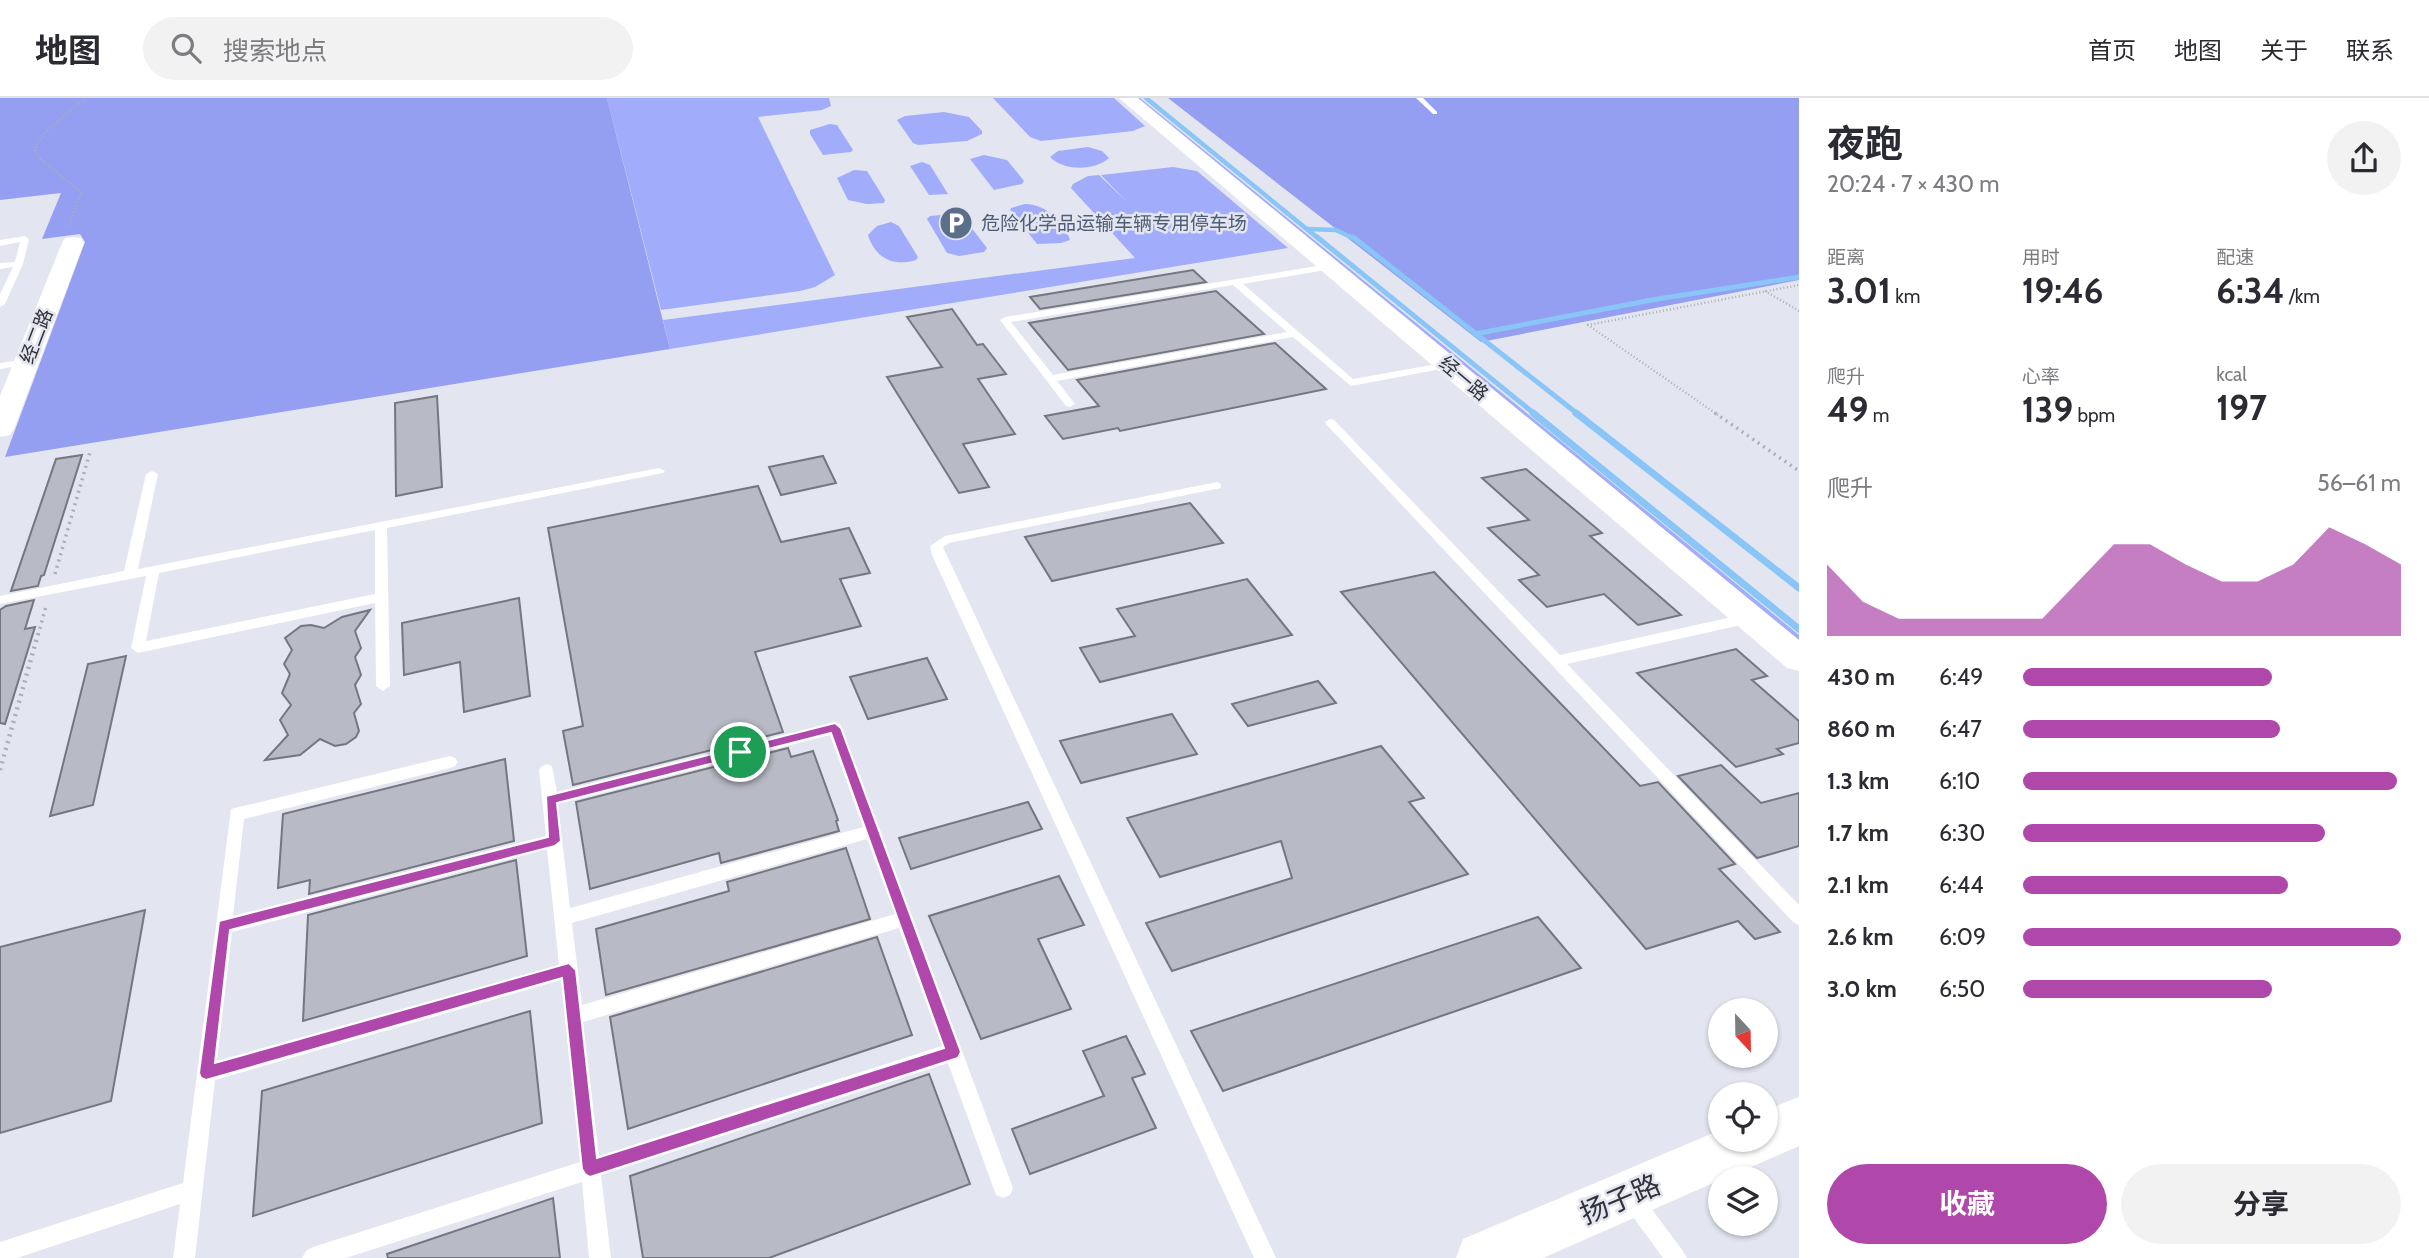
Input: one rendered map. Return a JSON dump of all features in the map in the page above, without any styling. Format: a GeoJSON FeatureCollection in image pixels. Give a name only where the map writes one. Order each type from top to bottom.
{"type":"FeatureCollection","features":[{"type":"Feature","properties":{"kind":"street","name":"经一路"},"geometry":{"type":"LineString","coordinates":[[1128,98],[1799,659]]}},
{"type":"Feature","properties":{"kind":"street","name":"经二路"},"geometry":{"type":"LineString","coordinates":[[0,429],[73,243]]}},
{"type":"Feature","properties":{"kind":"street"},"geometry":{"type":"LineString","coordinates":[[1778,1130],[1799,1121]]}},
{"type":"Feature","properties":{"kind":"street","name":"扬子路"},"geometry":{"type":"LineString","coordinates":[[1482,1258],[1727,1152]]}},
{"type":"Feature","properties":{"kind":"lane"},"geometry":{"type":"LineString","coordinates":[[1419,98],[1435,113]]}},
{"type":"Feature","properties":{"kind":"lane"},"geometry":{"type":"LineString","coordinates":[[0,243],[24,239],[19,264],[0,304]]}},
{"type":"Feature","properties":{"kind":"lane"},"geometry":{"type":"LineString","coordinates":[[0,266],[19,264]]}},
{"type":"Feature","properties":{"kind":"lane"},"geometry":{"type":"LineString","coordinates":[[1070,404],[1005,320],[1329,267]]}},
{"type":"Feature","properties":{"kind":"lane"},"geometry":{"type":"LineString","coordinates":[[1235,282],[1351,383],[1448,365]]}},
{"type":"Feature","properties":{"kind":"lane"},"geometry":{"type":"LineString","coordinates":[[1051,379],[1294,334]]}},
{"type":"Feature","properties":{"kind":"lane"},"geometry":{"type":"LineString","coordinates":[[0,366],[26,362]]}},
{"type":"Feature","properties":{"kind":"lane"},"geometry":{"type":"LineString","coordinates":[[1330,422],[1799,917]]}},
{"type":"Feature","properties":{"kind":"lane"},"geometry":{"type":"LineString","coordinates":[[0,600],[659,471]]}},
{"type":"Feature","properties":{"kind":"lane"},"geometry":{"type":"LineString","coordinates":[[130,575],[152,474]]}},
{"type":"Feature","properties":{"kind":"lane"},"geometry":{"type":"LineString","coordinates":[[1217,486],[945,540],[936,546],[1265,1258]]}},
{"type":"Feature","properties":{"kind":"lane"},"geometry":{"type":"LineString","coordinates":[[381,525],[383,686]]}},
{"type":"Feature","properties":{"kind":"lane"},"geometry":{"type":"LineString","coordinates":[[153,570],[138,648],[382,597]]}},
{"type":"Feature","properties":{"kind":"lane"},"geometry":{"type":"LineString","coordinates":[[1557,661],[1749,618]]}},
{"type":"Feature","properties":{"kind":"lane"},"geometry":{"type":"LineString","coordinates":[[550,800],[835,728],[1003,1188]]}},
{"type":"Feature","properties":{"kind":"lane"},"geometry":{"type":"LineString","coordinates":[[184,1258],[237,814],[450,762]]}},
{"type":"Feature","properties":{"kind":"lane"},"geometry":{"type":"LineString","coordinates":[[547,771],[600,1258]]}},
{"type":"Feature","properties":{"kind":"lane"},"geometry":{"type":"LineString","coordinates":[[563,918],[872,831]]}},
{"type":"Feature","properties":{"kind":"lane"},"geometry":{"type":"LineString","coordinates":[[224,926],[555,841]]}},
{"type":"Feature","properties":{"kind":"lane"},"geometry":{"type":"LineString","coordinates":[[574,1016],[904,919]]}},
{"type":"Feature","properties":{"kind":"lane"},"geometry":{"type":"LineString","coordinates":[[206,1073],[569,970]]}},
{"type":"Feature","properties":{"kind":"lane"},"geometry":{"type":"LineString","coordinates":[[313,1258],[953,1052]]}},
{"type":"Feature","properties":{"kind":"lane"},"geometry":{"type":"LineString","coordinates":[[0,1253],[192,1190]]}},
{"type":"Feature","properties":{"kind":"lane"},"geometry":{"type":"LineString","coordinates":[[1629,1195],[1676,1258]]}},
{"type":"Feature","properties":{"kind":"path"},"geometry":{"type":"LineString","coordinates":[[73,243],[67,232],[81,192],[40,159],[34,148],[46,131],[86,98]]}},
{"type":"Feature","properties":{"kind":"path"},"geometry":{"type":"LineString","coordinates":[[1799,285],[1588,325],[1799,471]]}},
{"type":"Feature","properties":{"kind":"path"},"geometry":{"type":"LineString","coordinates":[[1765,291],[1799,311]]}},
{"type":"Feature","properties":{"kind":"shaded area"},"geometry":{"type":"Polygon","coordinates":[[[0,98],[607,98],[670,349],[5,457],[85,242],[80,234],[42,239],[61,193],[0,200],[0,98]]]}},
{"type":"Feature","properties":{"kind":"shaded area"},"geometry":{"type":"Polygon","coordinates":[[[607,98],[829,98],[831,106],[822,110],[758,117],[835,275],[815,287],[800,291],[661,310],[607,98]]]}},
{"type":"Feature","properties":{"kind":"shaded area"},"geometry":{"type":"Polygon","coordinates":[[[993,98],[1114,98],[1145,126],[1133,131],[1041,141],[1030,137],[993,98]]]}},
{"type":"Feature","properties":{"kind":"shaded area"},"geometry":{"type":"Polygon","coordinates":[[[1134,98],[1140,98],[1799,635],[1799,644],[1134,98]]]}},
{"type":"Feature","properties":{"kind":"shaded area"},"geometry":{"type":"Polygon","coordinates":[[[1168,98],[1799,98],[1799,280],[1481,342],[1168,98]]]}},
{"type":"Feature","properties":{"kind":"shaded area"},"geometry":{"type":"Polygon","coordinates":[[[944,112],[969,117],[982,134],[967,141],[918,145],[913,143],[897,120],[905,116],[944,112]]]}},
{"type":"Feature","properties":{"kind":"shaded area"},"geometry":{"type":"Polygon","coordinates":[[[830,124],[837,125],[853,150],[851,152],[823,155],[810,130],[830,124]]]}},
{"type":"Feature","properties":{"kind":"shaded area"},"geometry":{"type":"Polygon","coordinates":[[[1088,147],[1102,151],[1109,158],[1096,165],[1079,168],[1063,165],[1050,157],[1058,151],[1088,147]]]}},
{"type":"Feature","properties":{"kind":"shaded area"},"geometry":{"type":"Polygon","coordinates":[[[984,155],[1007,160],[1024,181],[1022,184],[994,190],[970,159],[984,155]]]}},
{"type":"Feature","properties":{"kind":"shaded area"},"geometry":{"type":"Polygon","coordinates":[[[922,162],[930,165],[948,194],[929,195],[910,166],[922,162]]]}},
{"type":"Feature","properties":{"kind":"shaded area"},"geometry":{"type":"Polygon","coordinates":[[[1173,167],[1197,171],[1288,248],[670,349],[663,320],[1135,258],[1071,188],[1073,184],[1088,176],[1099,175],[1127,202],[1101,175],[1173,167]]]}},
{"type":"Feature","properties":{"kind":"shaded area"},"geometry":{"type":"Polygon","coordinates":[[[854,170],[867,171],[885,200],[884,203],[867,204],[848,200],[837,178],[854,170]]]}},
{"type":"Feature","properties":{"kind":"shaded area"},"geometry":{"type":"Polygon","coordinates":[[[1025,204],[1040,207],[1053,215],[1070,240],[1037,244],[1010,210],[1025,204]]]}},
{"type":"Feature","properties":{"kind":"shaded area"},"geometry":{"type":"Polygon","coordinates":[[[951,214],[963,217],[987,248],[984,252],[959,256],[947,253],[927,219],[930,216],[951,214]]]}},
{"type":"Feature","properties":{"kind":"shaded area"},"geometry":{"type":"Polygon","coordinates":[[[891,222],[899,226],[918,257],[916,260],[893,261],[875,250],[868,235],[877,226],[891,222]]]}},
{"type":"Feature","properties":{"kind":"building"},"geometry":{"type":"Polygon","coordinates":[[[1193,270],[1206,282],[1040,309],[1030,297],[1193,270]]]}},
{"type":"Feature","properties":{"kind":"building"},"geometry":{"type":"Polygon","coordinates":[[[1216,291],[1264,334],[1068,370],[1029,323],[1216,291]]]}},
{"type":"Feature","properties":{"kind":"building"},"geometry":{"type":"Polygon","coordinates":[[[952,309],[977,345],[983,344],[1006,374],[978,379],[1015,434],[963,444],[989,487],[959,493],[887,377],[942,367],[907,317],[952,309]]]}},
{"type":"Feature","properties":{"kind":"building"},"geometry":{"type":"Polygon","coordinates":[[[1275,343],[1326,389],[1120,431],[1118,428],[1063,439],[1045,416],[1099,406],[1077,380],[1275,343]]]}},
{"type":"Feature","properties":{"kind":"building"},"geometry":{"type":"Polygon","coordinates":[[[437,396],[442,487],[396,496],[395,403],[437,396]]]}},
{"type":"Feature","properties":{"kind":"building"},"geometry":{"type":"Polygon","coordinates":[[[82,455],[44,575],[41,576],[38,586],[11,591],[56,459],[82,455]]]}},
{"type":"Feature","properties":{"kind":"building"},"geometry":{"type":"Polygon","coordinates":[[[823,456],[836,483],[781,495],[769,467],[823,456]]]}},
{"type":"Feature","properties":{"kind":"building"},"geometry":{"type":"Polygon","coordinates":[[[1526,469],[1602,533],[1590,536],[1681,615],[1638,625],[1604,594],[1547,607],[1519,580],[1539,575],[1488,528],[1529,520],[1482,478],[1526,469]]]}},
{"type":"Feature","properties":{"kind":"building"},"geometry":{"type":"Polygon","coordinates":[[[758,486],[781,542],[849,528],[870,573],[840,579],[861,626],[755,652],[783,732],[573,785],[563,731],[583,726],[548,528],[758,486]]]}},
{"type":"Feature","properties":{"kind":"building"},"geometry":{"type":"Polygon","coordinates":[[[1190,503],[1223,543],[1052,581],[1025,537],[1190,503]]]}},
{"type":"Feature","properties":{"kind":"building"},"geometry":{"type":"Polygon","coordinates":[[[1434,572],[1640,786],[1658,782],[1735,864],[1719,869],[1780,932],[1755,939],[1738,921],[1646,949],[1341,592],[1434,572]]]}},
{"type":"Feature","properties":{"kind":"building"},"geometry":{"type":"Polygon","coordinates":[[[1247,579],[1292,635],[1100,682],[1080,648],[1135,636],[1117,609],[1247,579]]]}},
{"type":"Feature","properties":{"kind":"building"},"geometry":{"type":"Polygon","coordinates":[[[519,598],[530,696],[464,712],[460,662],[404,675],[402,623],[519,598]]]}},
{"type":"Feature","properties":{"kind":"building"},"geometry":{"type":"Polygon","coordinates":[[[34,600],[25,629],[35,627],[5,724],[0,723],[0,610],[6,606],[34,600]]]}},
{"type":"Feature","properties":{"kind":"building"},"geometry":{"type":"Polygon","coordinates":[[[370,610],[355,631],[361,648],[355,657],[361,675],[355,685],[361,704],[354,713],[359,731],[356,737],[346,744],[335,746],[320,739],[300,755],[265,760],[288,735],[280,720],[291,705],[282,693],[290,674],[284,664],[292,650],[285,638],[301,626],[324,628],[342,617],[370,610]]]}},
{"type":"Feature","properties":{"kind":"building"},"geometry":{"type":"Polygon","coordinates":[[[1736,649],[1767,676],[1752,680],[1799,721],[1799,743],[1777,749],[1783,754],[1736,767],[1637,673],[1736,649]]]}},
{"type":"Feature","properties":{"kind":"building"},"geometry":{"type":"Polygon","coordinates":[[[126,656],[93,805],[50,816],[88,664],[126,656]]]}},
{"type":"Feature","properties":{"kind":"building"},"geometry":{"type":"Polygon","coordinates":[[[927,658],[947,699],[868,719],[850,677],[927,658]]]}},
{"type":"Feature","properties":{"kind":"building"},"geometry":{"type":"Polygon","coordinates":[[[1318,681],[1336,703],[1248,726],[1232,704],[1318,681]]]}},
{"type":"Feature","properties":{"kind":"building"},"geometry":{"type":"Polygon","coordinates":[[[1172,714],[1197,754],[1081,783],[1060,741],[1172,714]]]}},
{"type":"Feature","properties":{"kind":"building"},"geometry":{"type":"Polygon","coordinates":[[[1381,746],[1424,798],[1409,802],[1468,874],[1172,971],[1146,923],[1292,878],[1281,841],[1160,877],[1127,818],[1381,746]]]}},
{"type":"Feature","properties":{"kind":"building"},"geometry":{"type":"Polygon","coordinates":[[[788,748],[791,757],[813,751],[838,820],[839,831],[721,863],[719,853],[590,889],[576,802],[788,748]]]}},
{"type":"Feature","properties":{"kind":"building"},"geometry":{"type":"Polygon","coordinates":[[[505,759],[514,841],[309,894],[310,880],[278,888],[283,814],[505,759]]]}},
{"type":"Feature","properties":{"kind":"building"},"geometry":{"type":"Polygon","coordinates":[[[1721,765],[1761,803],[1799,793],[1799,846],[1757,858],[1678,776],[1721,765]]]}},
{"type":"Feature","properties":{"kind":"building"},"geometry":{"type":"Polygon","coordinates":[[[1028,802],[1042,829],[911,869],[899,838],[1028,802]]]}},
{"type":"Feature","properties":{"kind":"building"},"geometry":{"type":"Polygon","coordinates":[[[846,848],[870,919],[606,995],[596,929],[729,891],[727,882],[846,848]]]}},
{"type":"Feature","properties":{"kind":"building"},"geometry":{"type":"Polygon","coordinates":[[[516,860],[527,956],[303,1021],[308,915],[516,860]]]}},
{"type":"Feature","properties":{"kind":"building"},"geometry":{"type":"Polygon","coordinates":[[[1059,876],[1084,925],[1038,939],[1071,1009],[981,1039],[929,916],[1059,876]]]}},
{"type":"Feature","properties":{"kind":"building"},"geometry":{"type":"Polygon","coordinates":[[[145,910],[111,1101],[0,1133],[0,947],[145,910]]]}},
{"type":"Feature","properties":{"kind":"building"},"geometry":{"type":"Polygon","coordinates":[[[1538,917],[1581,968],[1223,1091],[1191,1031],[1538,917]]]}},
{"type":"Feature","properties":{"kind":"building"},"geometry":{"type":"Polygon","coordinates":[[[877,937],[912,1035],[628,1129],[610,1017],[877,937]]]}},
{"type":"Feature","properties":{"kind":"building"},"geometry":{"type":"Polygon","coordinates":[[[530,1011],[542,1123],[253,1216],[262,1091],[530,1011]]]}},
{"type":"Feature","properties":{"kind":"building"},"geometry":{"type":"Polygon","coordinates":[[[1126,1036],[1145,1074],[1132,1078],[1156,1128],[1030,1174],[1012,1129],[1104,1096],[1083,1051],[1126,1036]]]}},
{"type":"Feature","properties":{"kind":"building"},"geometry":{"type":"Polygon","coordinates":[[[929,1074],[970,1184],[769,1258],[643,1258],[630,1176],[929,1074]]]}},
{"type":"Feature","properties":{"kind":"building"},"geometry":{"type":"Polygon","coordinates":[[[553,1198],[560,1258],[388,1258],[387,1254],[553,1198]]]}},
{"type":"Feature","properties":{"kind":"waterway"},"geometry":{"type":"LineString","coordinates":[[1146,98],[1319,239]]}},
{"type":"Feature","properties":{"kind":"waterway"},"geometry":{"type":"LineString","coordinates":[[1307,229],[1336,230],[1355,239]]}},
{"type":"Feature","properties":{"kind":"waterway"},"geometry":{"type":"LineString","coordinates":[[1317,237],[1536,415]]}},
{"type":"Feature","properties":{"kind":"waterway"},"geometry":{"type":"LineString","coordinates":[[1353,237],[1476,334]]}},
{"type":"Feature","properties":{"kind":"waterway"},"geometry":{"type":"LineString","coordinates":[[1476,334],[1657,299],[1799,277]]}},
{"type":"Feature","properties":{"kind":"waterway"},"geometry":{"type":"LineString","coordinates":[[1476,334],[1579,415]]}},
{"type":"Feature","properties":{"kind":"waterway"},"geometry":{"type":"LineString","coordinates":[[1533,413],[1799,629]]}},
{"type":"Feature","properties":{"kind":"waterway"},"geometry":{"type":"LineString","coordinates":[[1576,413],[1799,588]]}},
{"type":"Feature","properties":{"kind":"place","name":"危险化学品运输车辆专用停车场"},"geometry":{"type":"Point","coordinates":[956,223]}},
{"type":"Feature","properties":{"kind":"route"},"geometry":{"type":"LineString","coordinates":[[835,728],[953,1052],[590,1169],[569,970],[206,1073],[224,926],[555,841],[550,800],[740,752],[835,728]]}}]}
